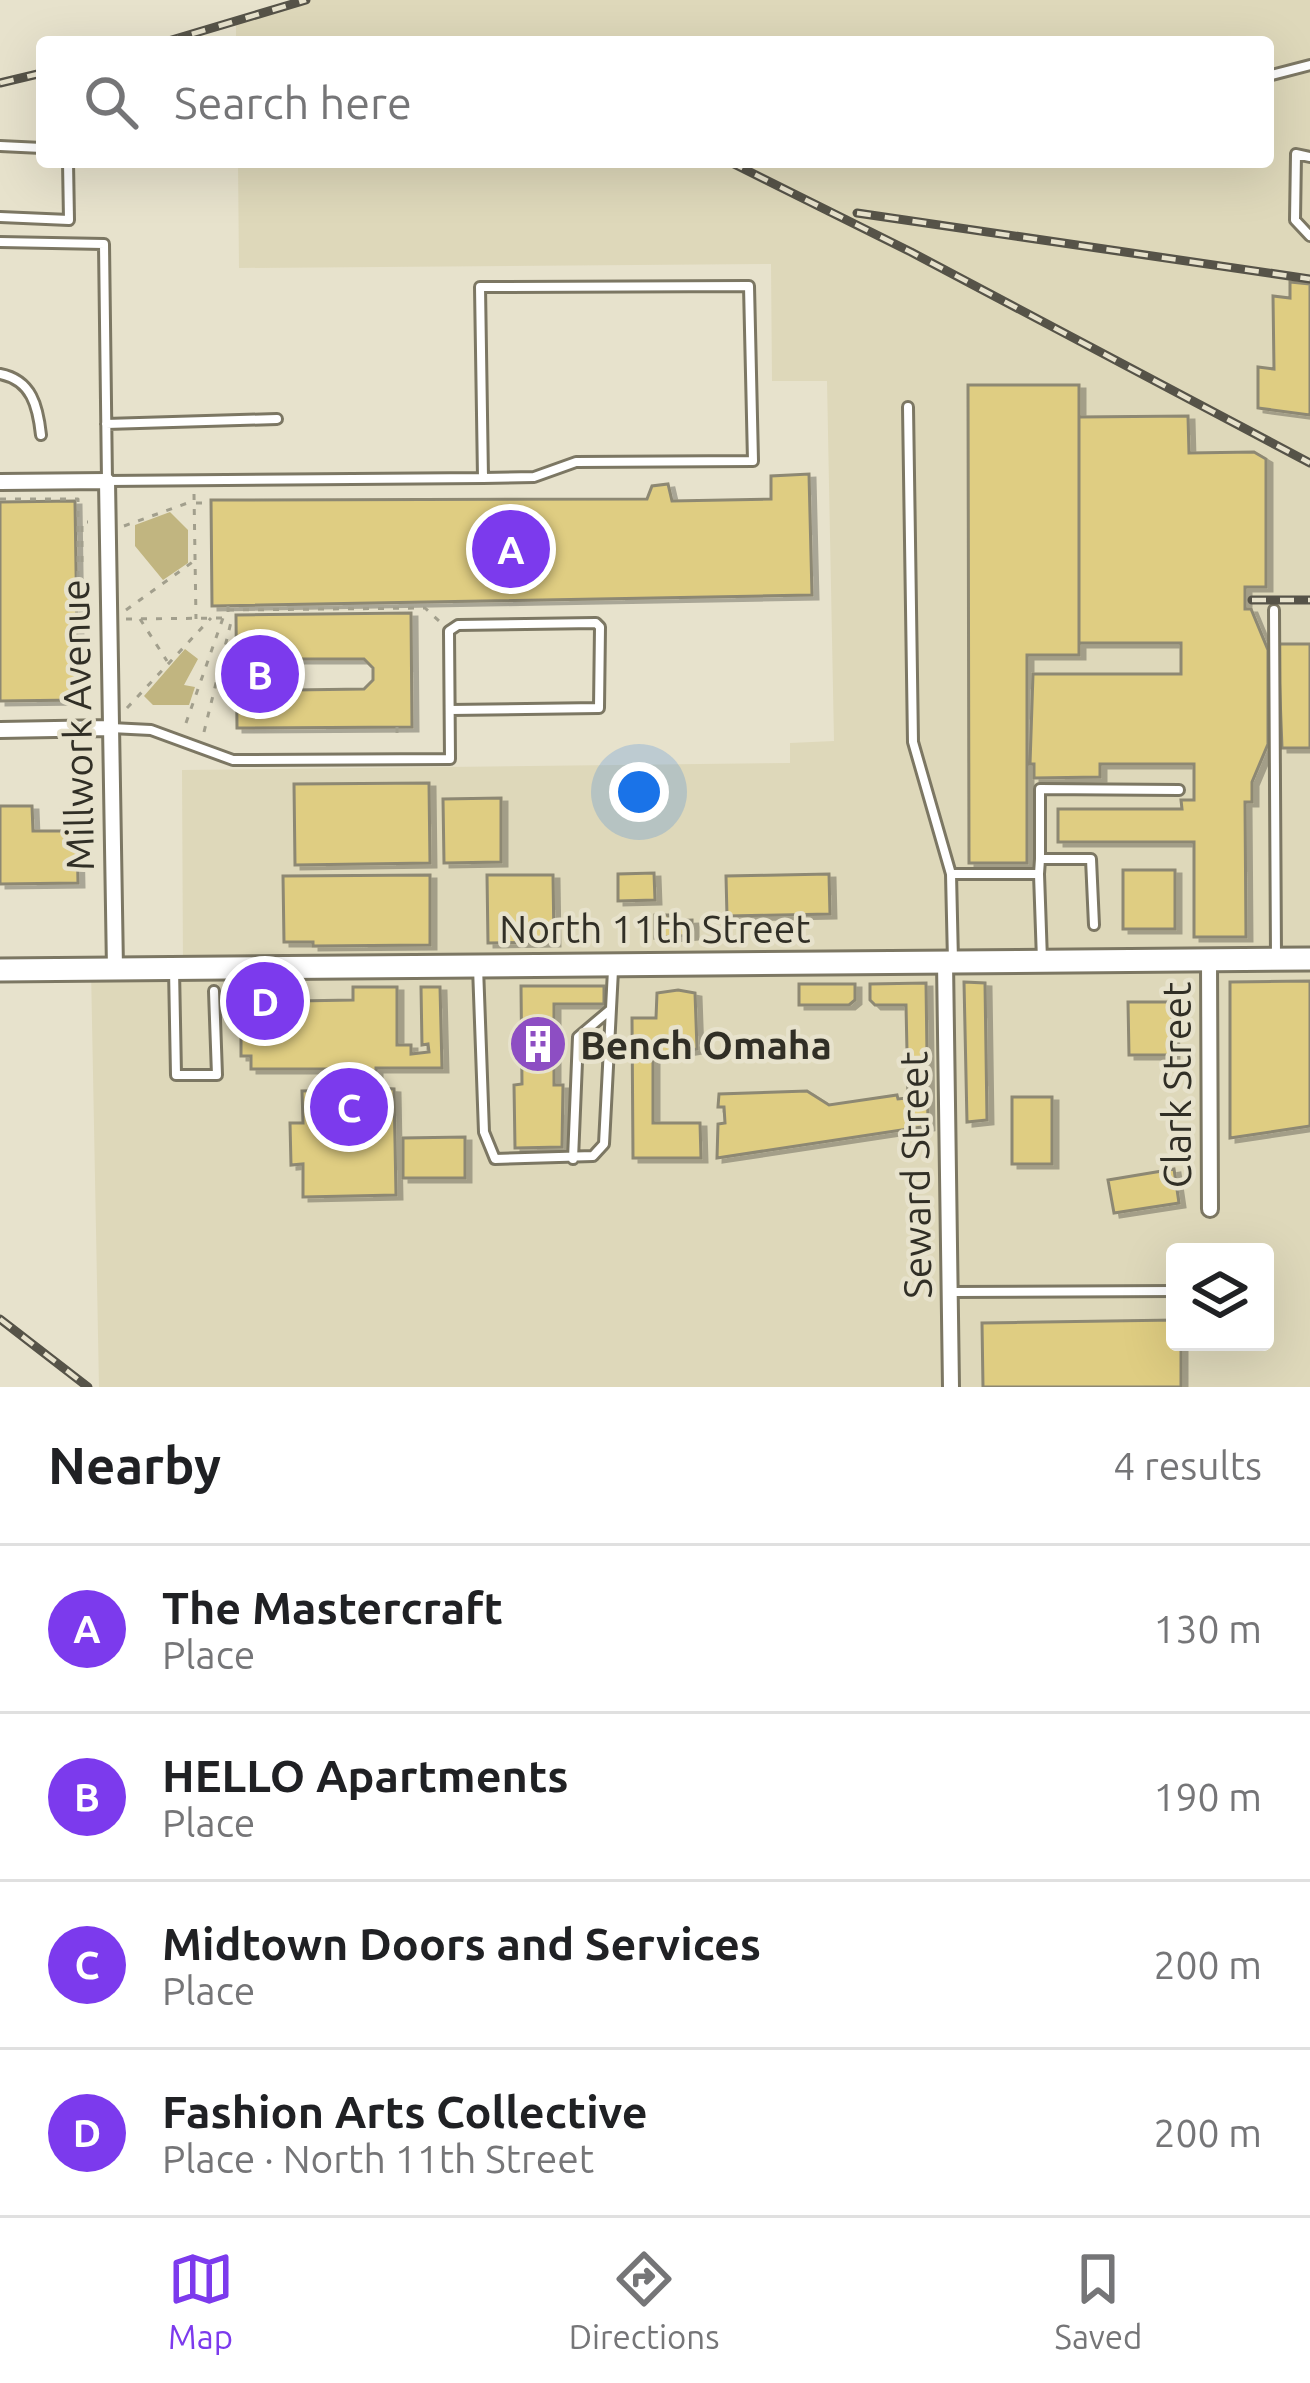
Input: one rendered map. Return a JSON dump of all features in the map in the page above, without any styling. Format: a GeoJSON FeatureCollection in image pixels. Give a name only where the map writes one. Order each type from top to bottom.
{"type":"FeatureCollection","features":[{"type":"Feature","properties":{"kind":"street"},"geometry":{"type":"LineString","coordinates":[[0,482],[107,481]]}},
{"type":"Feature","properties":{"kind":"street","name":"Millwork Avenue"},"geometry":{"type":"LineString","coordinates":[[107,481],[115,969]]}},
{"type":"Feature","properties":{"kind":"street"},"geometry":{"type":"LineString","coordinates":[[0,730],[110,728]]}},
{"type":"Feature","properties":{"kind":"street","name":"North 11th Street"},"geometry":{"type":"LineString","coordinates":[[0,970],[1310,959]]}},
{"type":"Feature","properties":{"kind":"street","name":"Clark Street"},"geometry":{"type":"LineString","coordinates":[[1209,960],[1210,1209]]}},
{"type":"Feature","properties":{"kind":"street","name":"Seward Street"},"geometry":{"type":"LineString","coordinates":[[949,962],[951,1387]]}},
{"type":"Feature","properties":{"kind":"lane"},"geometry":{"type":"LineString","coordinates":[[1274,74],[1310,65]]}},
{"type":"Feature","properties":{"kind":"lane"},"geometry":{"type":"LineString","coordinates":[[0,146],[36,148]]}},
{"type":"Feature","properties":{"kind":"lane"},"geometry":{"type":"LineString","coordinates":[[1310,157],[1295,154],[1295,220],[1310,236]]}},
{"type":"Feature","properties":{"kind":"lane"},"geometry":{"type":"LineString","coordinates":[[0,218],[69,220],[68,168]]}},
{"type":"Feature","properties":{"kind":"lane"},"geometry":{"type":"LineString","coordinates":[[0,242],[104,244],[107,481],[483,478],[534,477],[576,462],[753,461],[749,286],[480,287],[483,478]]}},
{"type":"Feature","properties":{"kind":"lane"},"geometry":{"type":"LineString","coordinates":[[0,374],[28,388],[38,407],[41,435]]}},
{"type":"Feature","properties":{"kind":"lane"},"geometry":{"type":"LineString","coordinates":[[908,407],[913,742],[951,874],[949,962]]}},
{"type":"Feature","properties":{"kind":"lane"},"geometry":{"type":"LineString","coordinates":[[106,424],[277,419]]}},
{"type":"Feature","properties":{"kind":"lane"},"geometry":{"type":"LineString","coordinates":[[1274,610],[1276,959]]}},
{"type":"Feature","properties":{"kind":"lane"},"geometry":{"type":"LineString","coordinates":[[110,728],[151,730],[233,760],[450,759],[448,631],[458,625],[596,623],[600,627],[599,708],[450,710]]}},
{"type":"Feature","properties":{"kind":"lane"},"geometry":{"type":"LineString","coordinates":[[1042,962],[1040,789],[1179,790]]}},
{"type":"Feature","properties":{"kind":"lane"},"geometry":{"type":"LineString","coordinates":[[1040,859],[1091,859],[1094,926]]}},
{"type":"Feature","properties":{"kind":"lane"},"geometry":{"type":"LineString","coordinates":[[951,874],[1039,874]]}},
{"type":"Feature","properties":{"kind":"lane"},"geometry":{"type":"LineString","coordinates":[[478,965],[484,1132],[495,1160],[593,1156],[604,1144],[613,964]]}},
{"type":"Feature","properties":{"kind":"lane"},"geometry":{"type":"LineString","coordinates":[[174,968],[176,1075],[217,1075],[214,991]]}},
{"type":"Feature","properties":{"kind":"lane"},"geometry":{"type":"LineString","coordinates":[[572,1159],[578,1037],[610,1010]]}},
{"type":"Feature","properties":{"kind":"lane"},"geometry":{"type":"LineString","coordinates":[[949,1292],[1166,1291]]}},
{"type":"Feature","properties":{"kind":"path"},"geometry":{"type":"LineString","coordinates":[[194,489],[196,619]]}},
{"type":"Feature","properties":{"kind":"path"},"geometry":{"type":"LineString","coordinates":[[0,499],[77,499],[79,579],[84,579]]}},
{"type":"Feature","properties":{"kind":"path"},"geometry":{"type":"LineString","coordinates":[[124,526],[194,502],[211,503]]}},
{"type":"Feature","properties":{"kind":"path"},"geometry":{"type":"LineString","coordinates":[[78,507],[83,507],[85,522],[82,562],[78,562]]}},
{"type":"Feature","properties":{"kind":"path"},"geometry":{"type":"LineString","coordinates":[[126,610],[196,560]]}},
{"type":"Feature","properties":{"kind":"path"},"geometry":{"type":"LineString","coordinates":[[204,732],[230,618],[228,608],[425,608],[448,631]]}},
{"type":"Feature","properties":{"kind":"path"},"geometry":{"type":"LineString","coordinates":[[127,708],[211,618]]}},
{"type":"Feature","properties":{"kind":"path"},"geometry":{"type":"LineString","coordinates":[[126,620],[230,618]]}},
{"type":"Feature","properties":{"kind":"path"},"geometry":{"type":"LineString","coordinates":[[186,723],[230,618]]}},
{"type":"Feature","properties":{"kind":"path"},"geometry":{"type":"LineString","coordinates":[[140,619],[168,663]]}},
{"type":"Feature","properties":{"kind":"path"},"geometry":{"type":"LineString","coordinates":[[397,727],[397,742]]}},
{"type":"Feature","properties":{"kind":"shaded area"},"geometry":{"type":"Polygon","coordinates":[[[309,0],[1310,0],[1310,1387],[99,1387],[91,969],[183,967],[182,770],[790,763],[790,743],[834,741],[827,381],[772,381],[771,264],[239,268],[238,168],[1274,168],[1274,36],[236,36],[236,22],[309,0]]]}},
{"type":"Feature","properties":{"kind":"shaded area"},"geometry":{"type":"Polygon","coordinates":[[[170,512],[188,530],[188,563],[163,580],[135,546],[135,525],[170,512]]]}},
{"type":"Feature","properties":{"kind":"shaded area"},"geometry":{"type":"Polygon","coordinates":[[[185,649],[198,659],[184,685],[195,687],[189,705],[153,705],[144,696],[185,649]]]}},
{"type":"Feature","properties":{"kind":"building"},"geometry":{"type":"Polygon","coordinates":[[[1290,282],[1310,284],[1310,415],[1258,408],[1258,367],[1274,369],[1273,296],[1290,298],[1290,282]]]}},
{"type":"Feature","properties":{"kind":"building"},"geometry":{"type":"Polygon","coordinates":[[[968,385],[1079,385],[1079,655],[1027,655],[1027,863],[969,863],[968,385]]]}},
{"type":"Feature","properties":{"kind":"building"},"geometry":{"type":"Polygon","coordinates":[[[1188,416],[1189,453],[1254,452],[1266,459],[1266,587],[1245,587],[1245,609],[1251,609],[1268,650],[1268,744],[1252,782],[1252,802],[1245,802],[1246,937],[1194,937],[1194,842],[1058,842],[1058,809],[1182,809],[1181,800],[1194,800],[1194,764],[1100,764],[1100,777],[1034,778],[1034,764],[1030,764],[1033,674],[1181,674],[1181,643],[1079,643],[1079,417],[1188,416]]]}},
{"type":"Feature","properties":{"kind":"building"},"geometry":{"type":"Polygon","coordinates":[[[809,474],[812,595],[212,606],[211,500],[647,499],[652,486],[668,484],[672,501],[771,499],[771,476],[809,474]]]}},
{"type":"Feature","properties":{"kind":"building"},"geometry":{"type":"Polygon","coordinates":[[[75,501],[78,700],[0,701],[0,502],[75,501]]]}},
{"type":"Feature","properties":{"kind":"building"},"geometry":{"type":"Polygon","coordinates":[[[411,613],[412,727],[237,728],[236,615],[411,613]],[[293,659],[284,669],[284,680],[293,690],[364,689],[373,680],[373,668],[364,659],[293,659]]]}},
{"type":"Feature","properties":{"kind":"building"},"geometry":{"type":"Polygon","coordinates":[[[1278,644],[1310,644],[1310,748],[1282,748],[1278,644]]]}},
{"type":"Feature","properties":{"kind":"building"},"geometry":{"type":"Polygon","coordinates":[[[429,783],[430,863],[295,865],[294,784],[429,783]]]}},
{"type":"Feature","properties":{"kind":"building"},"geometry":{"type":"Polygon","coordinates":[[[501,798],[501,862],[444,863],[443,799],[501,798]]]}},
{"type":"Feature","properties":{"kind":"building"},"geometry":{"type":"Polygon","coordinates":[[[0,806],[32,806],[33,831],[77,831],[78,883],[0,884],[0,806]]]}},
{"type":"Feature","properties":{"kind":"building"},"geometry":{"type":"Polygon","coordinates":[[[1123,870],[1175,870],[1175,929],[1123,929],[1123,870]]]}},
{"type":"Feature","properties":{"kind":"building"},"geometry":{"type":"Polygon","coordinates":[[[654,873],[655,900],[618,901],[618,874],[654,873]]]}},
{"type":"Feature","properties":{"kind":"building"},"geometry":{"type":"Polygon","coordinates":[[[829,874],[830,914],[727,916],[726,876],[829,874]]]}},
{"type":"Feature","properties":{"kind":"building"},"geometry":{"type":"Polygon","coordinates":[[[430,875],[430,945],[284,942],[283,876],[430,875]]]}},
{"type":"Feature","properties":{"kind":"building"},"geometry":{"type":"Polygon","coordinates":[[[487,875],[553,875],[554,942],[488,943],[487,875]]]}},
{"type":"Feature","properties":{"kind":"building"},"geometry":{"type":"Polygon","coordinates":[[[655,915],[668,915],[669,921],[692,920],[692,935],[655,938],[655,915]]]}},
{"type":"Feature","properties":{"kind":"building"},"geometry":{"type":"Polygon","coordinates":[[[1310,981],[1310,1126],[1230,1138],[1230,982],[1310,981]]]}},
{"type":"Feature","properties":{"kind":"building"},"geometry":{"type":"Polygon","coordinates":[[[964,982],[985,983],[987,1120],[967,1122],[964,982]]]}},
{"type":"Feature","properties":{"kind":"building"},"geometry":{"type":"Polygon","coordinates":[[[926,983],[928,1126],[717,1158],[718,1124],[725,1123],[724,1107],[718,1107],[719,1094],[807,1091],[829,1105],[897,1095],[908,1098],[906,1005],[875,1005],[870,1000],[870,984],[926,983]]]}},
{"type":"Feature","properties":{"kind":"building"},"geometry":{"type":"Polygon","coordinates":[[[799,984],[855,984],[855,1000],[849,1005],[799,1005],[799,984]]]}},
{"type":"Feature","properties":{"kind":"building","name":"Bench Omaha"},"geometry":{"type":"Polygon","coordinates":[[[521,986],[604,986],[604,1004],[554,1004],[554,1085],[563,1085],[562,1147],[515,1148],[514,1085],[522,1084],[521,986]]]}},
{"type":"Feature","properties":{"kind":"building"},"geometry":{"type":"Polygon","coordinates":[[[353,987],[397,987],[397,1045],[411,1045],[411,1054],[429,1052],[428,1044],[422,1045],[421,987],[440,987],[442,1068],[376,1068],[376,1088],[394,1089],[396,1195],[303,1197],[303,1164],[291,1165],[290,1123],[303,1123],[302,1091],[367,1089],[366,1069],[251,1069],[251,1056],[241,1056],[241,1032],[251,1032],[251,1019],[297,1018],[296,1001],[353,1000],[353,987]]]}},
{"type":"Feature","properties":{"kind":"building"},"geometry":{"type":"Polygon","coordinates":[[[241,988],[290,988],[290,1014],[240,1014],[241,988]]]}},
{"type":"Feature","properties":{"kind":"building"},"geometry":{"type":"Polygon","coordinates":[[[657,993],[695,993],[697,1049],[653,1056],[653,1123],[700,1123],[701,1158],[633,1158],[632,1018],[656,1018],[657,993]]]}},
{"type":"Feature","properties":{"kind":"building"},"geometry":{"type":"Polygon","coordinates":[[[1128,1002],[1172,1002],[1173,1055],[1129,1055],[1128,1002]]]}},
{"type":"Feature","properties":{"kind":"building"},"geometry":{"type":"Polygon","coordinates":[[[1012,1097],[1052,1097],[1052,1164],[1012,1164],[1012,1097]]]}},
{"type":"Feature","properties":{"kind":"building"},"geometry":{"type":"Polygon","coordinates":[[[465,1137],[465,1178],[403,1178],[403,1138],[465,1137]]]}},
{"type":"Feature","properties":{"kind":"building"},"geometry":{"type":"Polygon","coordinates":[[[1174,1169],[1179,1203],[1114,1213],[1108,1180],[1174,1169]]]}},
{"type":"Feature","properties":{"kind":"building"},"geometry":{"type":"Polygon","coordinates":[[[1166,1320],[1166,1351],[1181,1351],[1181,1387],[983,1387],[982,1323],[1166,1320]]]}},
{"type":"Feature","properties":{"kind":"railway"},"geometry":{"type":"LineString","coordinates":[[185,36],[306,0]]}},
{"type":"Feature","properties":{"kind":"railway"},"geometry":{"type":"LineString","coordinates":[[0,83],[36,74]]}},
{"type":"Feature","properties":{"kind":"railway"},"geometry":{"type":"LineString","coordinates":[[742,168],[1310,463]]}},
{"type":"Feature","properties":{"kind":"railway"},"geometry":{"type":"LineString","coordinates":[[857,213],[1310,279]]}},
{"type":"Feature","properties":{"kind":"railway"},"geometry":{"type":"LineString","coordinates":[[1252,600],[1310,600]]}},
{"type":"Feature","properties":{"kind":"railway"},"geometry":{"type":"LineString","coordinates":[[0,1319],[88,1387]]}},
{"type":"Feature","properties":{"kind":"place","name":"The Mastercraft"},"geometry":{"type":"Point","coordinates":[511,549]}},
{"type":"Feature","properties":{"kind":"place","name":"HELLO Apartments"},"geometry":{"type":"Point","coordinates":[260,674]}},
{"type":"Feature","properties":{"kind":"place","name":"Fashion Arts Collective"},"geometry":{"type":"Point","coordinates":[265,1001]}},
{"type":"Feature","properties":{"kind":"place","name":"Bench Omaha"},"geometry":{"type":"Point","coordinates":[538,1044]}},
{"type":"Feature","properties":{"kind":"place","name":"Midtown Doors and Services"},"geometry":{"type":"Point","coordinates":[349,1107]}}]}
